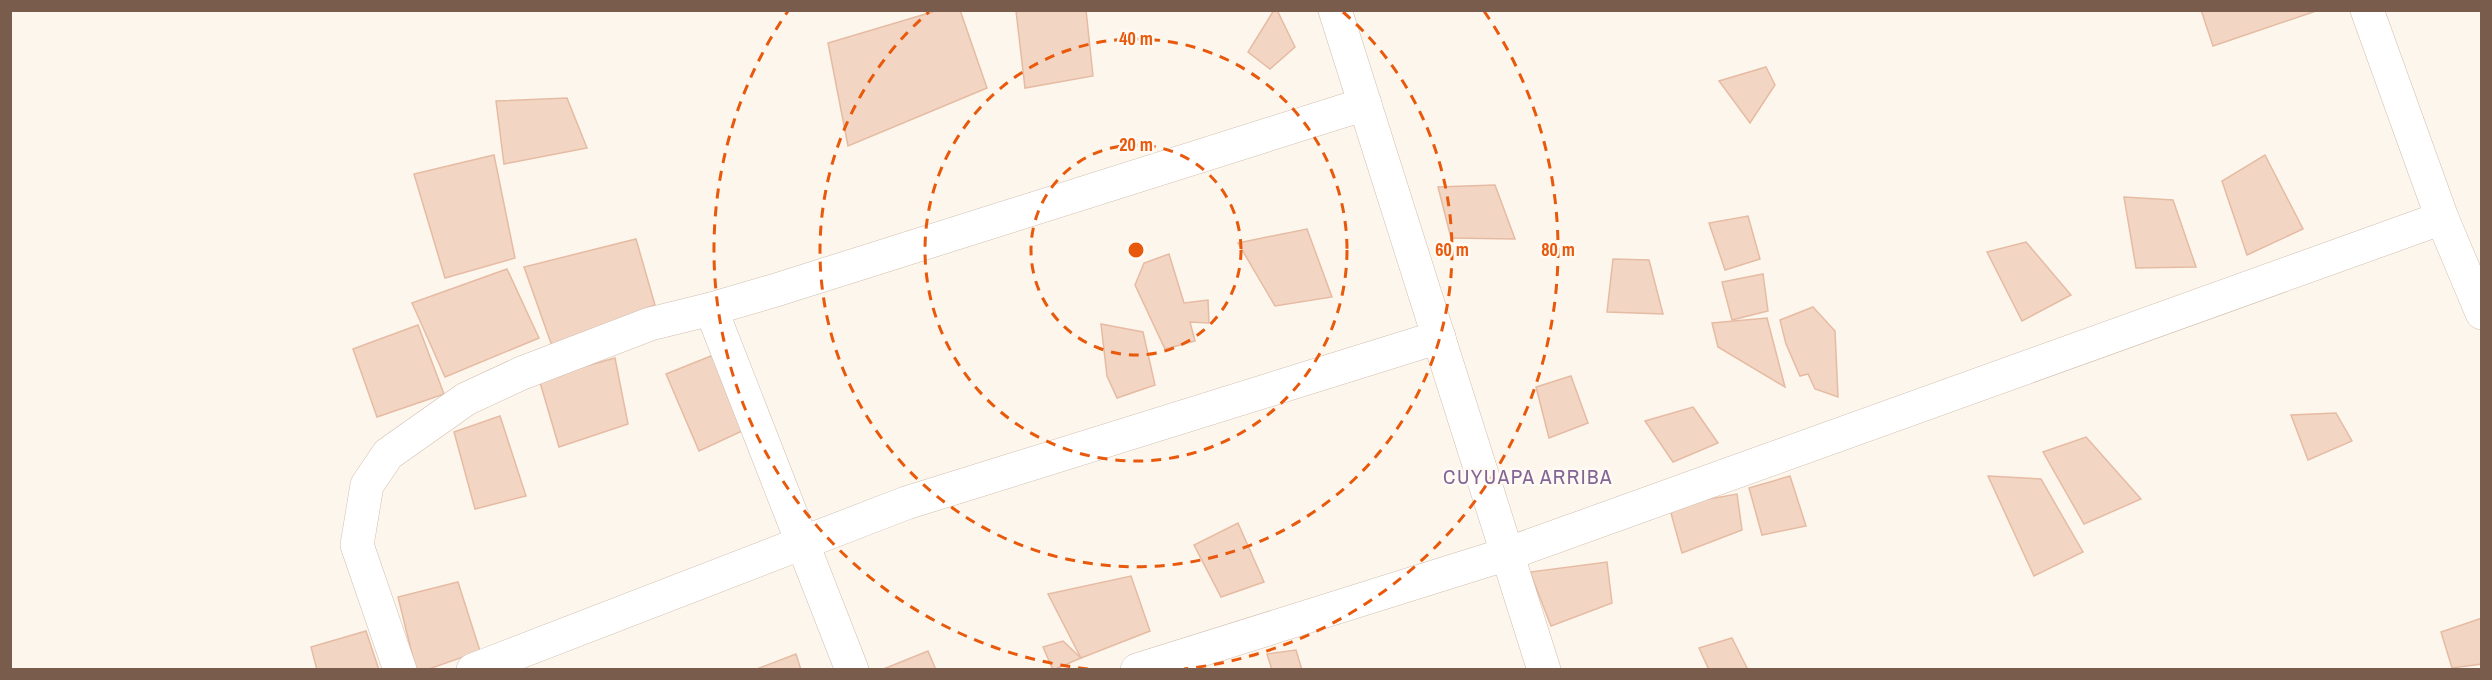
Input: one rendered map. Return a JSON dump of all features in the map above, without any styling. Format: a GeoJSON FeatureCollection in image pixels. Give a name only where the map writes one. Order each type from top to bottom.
{"type":"FeatureCollection","features":[{"type":"Feature","properties":{"kind":"street"},"geometry":{"type":"LineString","coordinates":[[1335,10],[1544,669]]}},
{"type":"Feature","properties":{"kind":"street"},"geometry":{"type":"LineString","coordinates":[[2367,10],[2442,218],[2481,313]]}},
{"type":"Feature","properties":{"kind":"street"},"geometry":{"type":"LineString","coordinates":[[400,669],[357,545],[367,485],[388,454],[466,399],[522,373],[650,324],[776,290],[1365,104]]}},
{"type":"Feature","properties":{"kind":"street"},"geometry":{"type":"LineString","coordinates":[[1137,669],[1507,554],[2442,218]]}},
{"type":"Feature","properties":{"kind":"street"},"geometry":{"type":"LineString","coordinates":[[711,309],[852,669]]}},
{"type":"Feature","properties":{"kind":"street"},"geometry":{"type":"LineString","coordinates":[[473,669],[906,503],[1439,337]]}},
{"type":"Feature","properties":{"kind":"building"},"geometry":{"type":"Polygon","coordinates":[[[939,10],[960,10],[987,88],[848,146],[828,43],[939,10]]]}},
{"type":"Feature","properties":{"kind":"building"},"geometry":{"type":"Polygon","coordinates":[[[1086,10],[1093,76],[1025,88],[1016,11],[1086,10]]]}},
{"type":"Feature","properties":{"kind":"building"},"geometry":{"type":"Polygon","coordinates":[[[1274,10],[1277,10],[1295,47],[1270,69],[1248,52],[1274,10]]]}},
{"type":"Feature","properties":{"kind":"building"},"geometry":{"type":"Polygon","coordinates":[[[2201,10],[2319,10],[2213,46],[2201,10]]]}},
{"type":"Feature","properties":{"kind":"building"},"geometry":{"type":"Polygon","coordinates":[[[1766,67],[1775,85],[1750,123],[1719,81],[1766,67]]]}},
{"type":"Feature","properties":{"kind":"building"},"geometry":{"type":"Polygon","coordinates":[[[567,98],[587,148],[504,164],[496,101],[567,98]]]}},
{"type":"Feature","properties":{"kind":"building"},"geometry":{"type":"Polygon","coordinates":[[[494,155],[515,258],[445,278],[414,174],[494,155]]]}},
{"type":"Feature","properties":{"kind":"building"},"geometry":{"type":"Polygon","coordinates":[[[2265,155],[2303,229],[2247,255],[2222,181],[2265,155]]]}},
{"type":"Feature","properties":{"kind":"building"},"geometry":{"type":"Polygon","coordinates":[[[1495,185],[1515,239],[1451,238],[1438,187],[1495,185]]]}},
{"type":"Feature","properties":{"kind":"building"},"geometry":{"type":"Polygon","coordinates":[[[2124,197],[2173,200],[2196,267],[2136,268],[2124,197]]]}},
{"type":"Feature","properties":{"kind":"building"},"geometry":{"type":"Polygon","coordinates":[[[1748,216],[1760,259],[1725,270],[1709,223],[1748,216]]]}},
{"type":"Feature","properties":{"kind":"building"},"geometry":{"type":"Polygon","coordinates":[[[1307,229],[1332,297],[1275,306],[1238,243],[1307,229]]]}},
{"type":"Feature","properties":{"kind":"building"},"geometry":{"type":"Polygon","coordinates":[[[636,239],[655,305],[552,346],[524,267],[636,239]]]}},
{"type":"Feature","properties":{"kind":"building"},"geometry":{"type":"Polygon","coordinates":[[[2026,242],[2071,295],[2022,321],[1987,252],[2026,242]]]}},
{"type":"Feature","properties":{"kind":"building"},"geometry":{"type":"Polygon","coordinates":[[[1169,254],[1184,303],[1208,300],[1209,323],[1190,322],[1195,341],[1165,349],[1135,285],[1144,263],[1169,254]]]}},
{"type":"Feature","properties":{"kind":"building"},"geometry":{"type":"Polygon","coordinates":[[[1613,259],[1649,260],[1663,314],[1607,312],[1613,259]]]}},
{"type":"Feature","properties":{"kind":"building"},"geometry":{"type":"Polygon","coordinates":[[[507,269],[539,338],[445,377],[412,303],[507,269]]]}},
{"type":"Feature","properties":{"kind":"building"},"geometry":{"type":"Polygon","coordinates":[[[1763,274],[1768,311],[1732,320],[1722,282],[1763,274]]]}},
{"type":"Feature","properties":{"kind":"building"},"geometry":{"type":"Polygon","coordinates":[[[1813,307],[1835,331],[1838,397],[1815,389],[1808,374],[1800,376],[1786,344],[1780,320],[1813,307]]]}},
{"type":"Feature","properties":{"kind":"building"},"geometry":{"type":"Polygon","coordinates":[[[1767,318],[1785,387],[1718,347],[1712,323],[1767,318]]]}},
{"type":"Feature","properties":{"kind":"building"},"geometry":{"type":"Polygon","coordinates":[[[1101,324],[1143,332],[1155,385],[1117,398],[1107,376],[1101,324]]]}},
{"type":"Feature","properties":{"kind":"building"},"geometry":{"type":"Polygon","coordinates":[[[418,325],[444,394],[377,417],[353,349],[418,325]]]}},
{"type":"Feature","properties":{"kind":"building"},"geometry":{"type":"Polygon","coordinates":[[[716,354],[744,430],[699,451],[666,374],[716,354]]]}},
{"type":"Feature","properties":{"kind":"building"},"geometry":{"type":"Polygon","coordinates":[[[615,358],[628,424],[559,447],[539,379],[615,358]]]}},
{"type":"Feature","properties":{"kind":"building"},"geometry":{"type":"Polygon","coordinates":[[[1571,376],[1588,423],[1549,438],[1536,387],[1571,376]]]}},
{"type":"Feature","properties":{"kind":"building"},"geometry":{"type":"Polygon","coordinates":[[[1693,407],[1718,443],[1673,462],[1645,421],[1693,407]]]}},
{"type":"Feature","properties":{"kind":"building"},"geometry":{"type":"Polygon","coordinates":[[[2336,413],[2352,441],[2308,460],[2291,415],[2336,413]]]}},
{"type":"Feature","properties":{"kind":"building"},"geometry":{"type":"Polygon","coordinates":[[[500,416],[526,496],[475,509],[454,432],[500,416]]]}},
{"type":"Feature","properties":{"kind":"building"},"geometry":{"type":"Polygon","coordinates":[[[2086,437],[2141,499],[2084,524],[2043,452],[2086,437]]]}},
{"type":"Feature","properties":{"kind":"building"},"geometry":{"type":"Polygon","coordinates":[[[1790,476],[1806,526],[1762,535],[1749,488],[1790,476]]]}},
{"type":"Feature","properties":{"kind":"building"},"geometry":{"type":"Polygon","coordinates":[[[1988,476],[2041,479],[2083,552],[2034,576],[1988,476]]]}},
{"type":"Feature","properties":{"kind":"building"},"geometry":{"type":"Polygon","coordinates":[[[1737,494],[1742,530],[1682,553],[1669,506],[1737,494]]]}},
{"type":"Feature","properties":{"kind":"building"},"geometry":{"type":"Polygon","coordinates":[[[1238,523],[1264,582],[1221,597],[1194,545],[1238,523]]]}},
{"type":"Feature","properties":{"kind":"building"},"geometry":{"type":"Polygon","coordinates":[[[1607,562],[1612,603],[1551,626],[1530,572],[1607,562]]]}},
{"type":"Feature","properties":{"kind":"building"},"geometry":{"type":"Polygon","coordinates":[[[1131,576],[1150,631],[1081,658],[1048,594],[1131,576]]]}},
{"type":"Feature","properties":{"kind":"building"},"geometry":{"type":"Polygon","coordinates":[[[458,582],[480,651],[426,670],[416,670],[398,597],[458,582]]]}},
{"type":"Feature","properties":{"kind":"building"},"geometry":{"type":"Polygon","coordinates":[[[2482,618],[2482,664],[2452,668],[2441,632],[2482,618]]]}},
{"type":"Feature","properties":{"kind":"building"},"geometry":{"type":"Polygon","coordinates":[[[366,631],[379,670],[317,670],[311,647],[366,631]]]}},
{"type":"Feature","properties":{"kind":"building"},"geometry":{"type":"Polygon","coordinates":[[[1732,638],[1748,670],[1709,670],[1699,648],[1732,638]]]}},
{"type":"Feature","properties":{"kind":"building"},"geometry":{"type":"Polygon","coordinates":[[[1063,641],[1081,658],[1053,670],[1043,647],[1063,641]]]}},
{"type":"Feature","properties":{"kind":"building"},"geometry":{"type":"Polygon","coordinates":[[[1296,650],[1302,670],[1272,670],[1267,654],[1296,650]]]}},
{"type":"Feature","properties":{"kind":"building"},"geometry":{"type":"Polygon","coordinates":[[[928,651],[936,670],[881,670],[928,651]]]}},
{"type":"Feature","properties":{"kind":"building"},"geometry":{"type":"Polygon","coordinates":[[[796,654],[801,670],[754,670],[796,654]]]}},
{"type":"Feature","properties":{"kind":"district","name":"CUYUAPA ARRIBA"},"geometry":{"type":"Point","coordinates":[1528,476]}}]}
